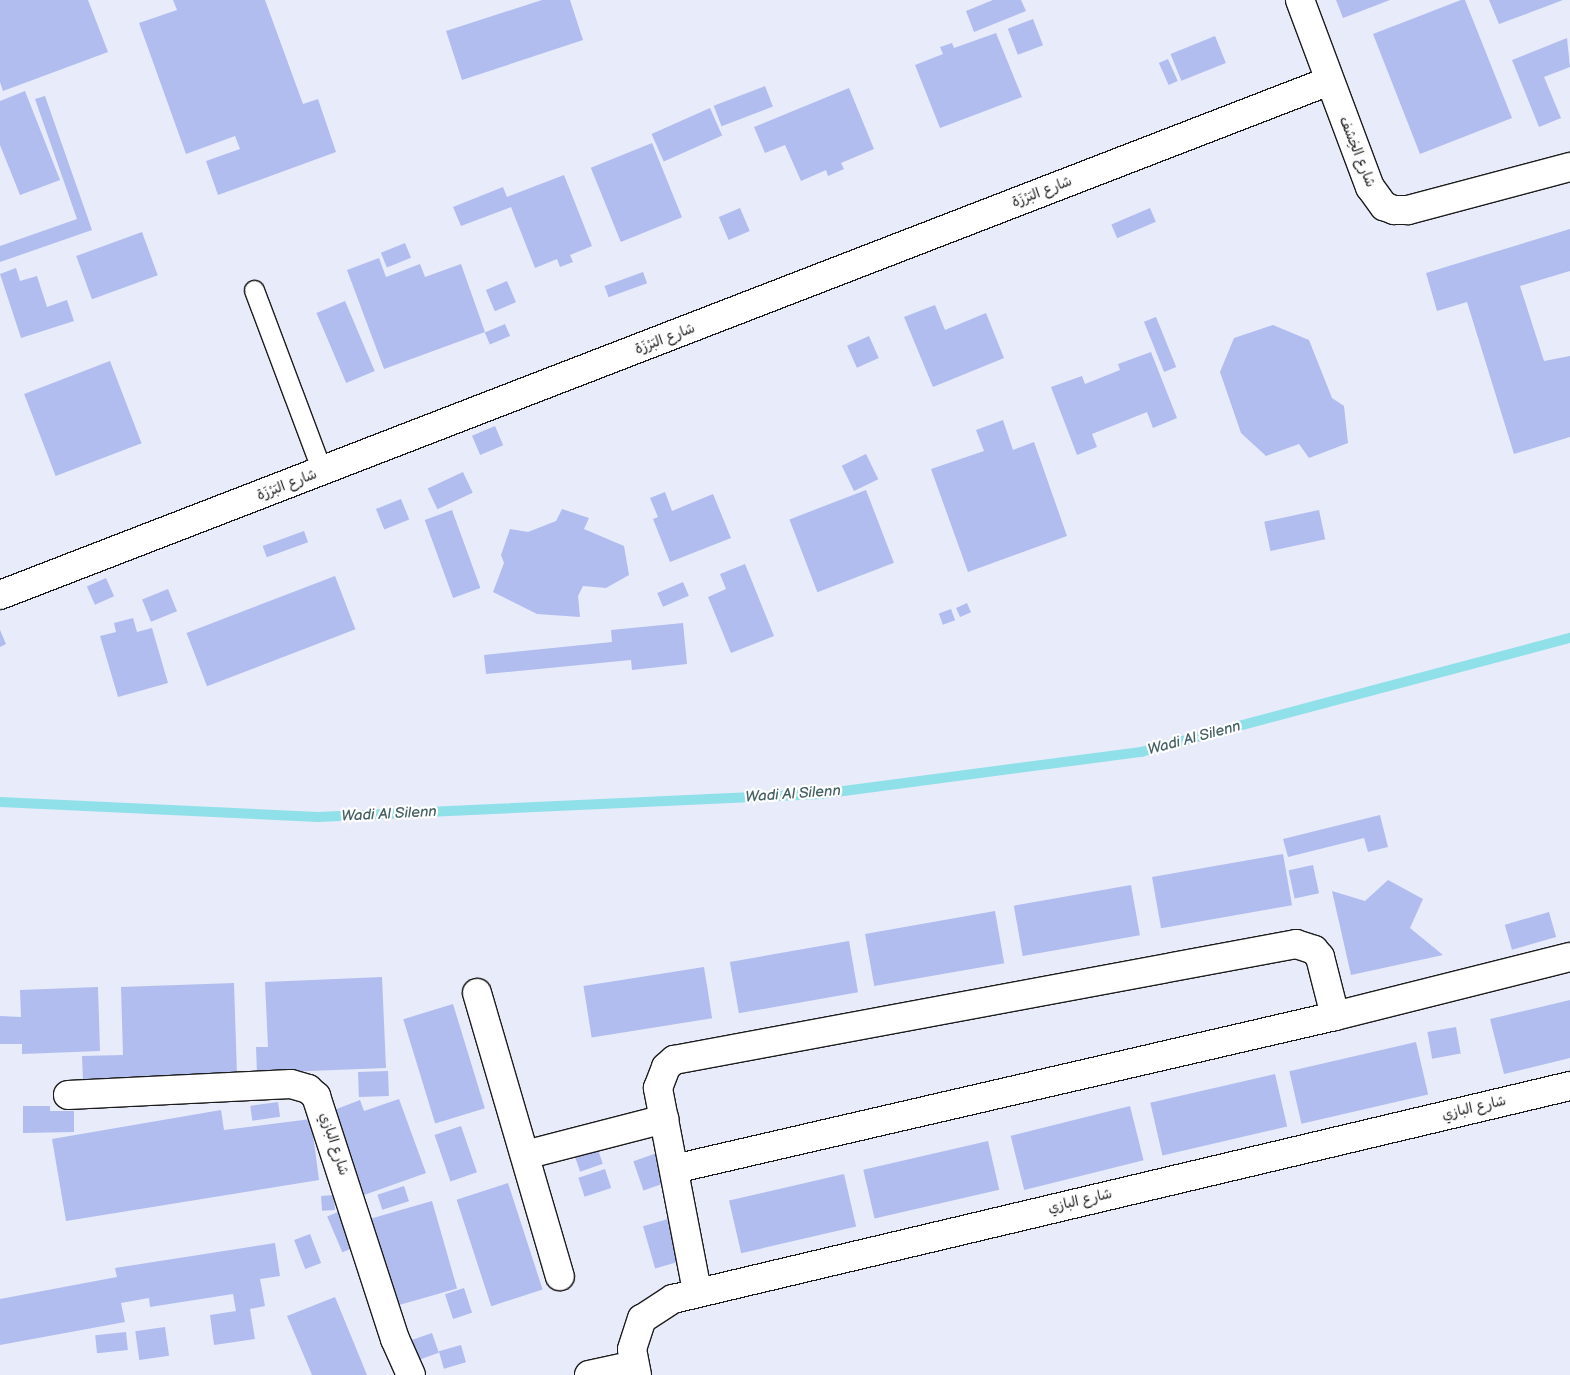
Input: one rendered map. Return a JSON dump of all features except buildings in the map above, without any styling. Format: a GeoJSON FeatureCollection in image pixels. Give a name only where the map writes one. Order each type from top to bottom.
{"type":"FeatureCollection","features":[{"type":"Feature","properties":{"kind":"street","name":"شارع الخِشف"},"geometry":{"type":"LineString","coordinates":[[1300,0],[1329,82],[1370,187],[1384,206],[1394,210],[1408,210],[1570,167]]}},
{"type":"Feature","properties":{"kind":"street","name":"شارع البَرْزَة"},"geometry":{"type":"LineString","coordinates":[[0,595],[1329,82]]}},
{"type":"Feature","properties":{"kind":"street"},"geometry":{"type":"LineString","coordinates":[[697,1292],[658,1088],[666,1067],[685,1056],[1296,944],[1314,950],[1320,957],[1335,1016]]}},
{"type":"Feature","properties":{"kind":"street"},"geometry":{"type":"LineString","coordinates":[[674,1169],[1335,1016],[1570,957]]}},
{"type":"Feature","properties":{"kind":"street"},"geometry":{"type":"LineString","coordinates":[[477,993],[560,1276]]}},
{"type":"Feature","properties":{"kind":"street","name":"شارع البازي"},"geometry":{"type":"LineString","coordinates":[[68,1095],[291,1084],[308,1089],[316,1096],[395,1339],[411,1375]]}},
{"type":"Feature","properties":{"kind":"street","name":"شارع البازي"},"geometry":{"type":"LineString","coordinates":[[589,1375],[635,1370],[634,1341],[642,1319],[673,1299],[1570,1086]]}},
{"type":"Feature","properties":{"kind":"street"},"geometry":{"type":"LineString","coordinates":[[525,1155],[664,1119]]}},
{"type":"Feature","properties":{"kind":"lane"},"geometry":{"type":"LineString","coordinates":[[254,290],[322,471]]}},
{"type":"Feature","properties":{"kind":"waterway","name":"Wadi Al Silenn"},"geometry":{"type":"LineString","coordinates":[[0,802],[318,817],[821,794],[1141,752],[1570,638]]}}]}
